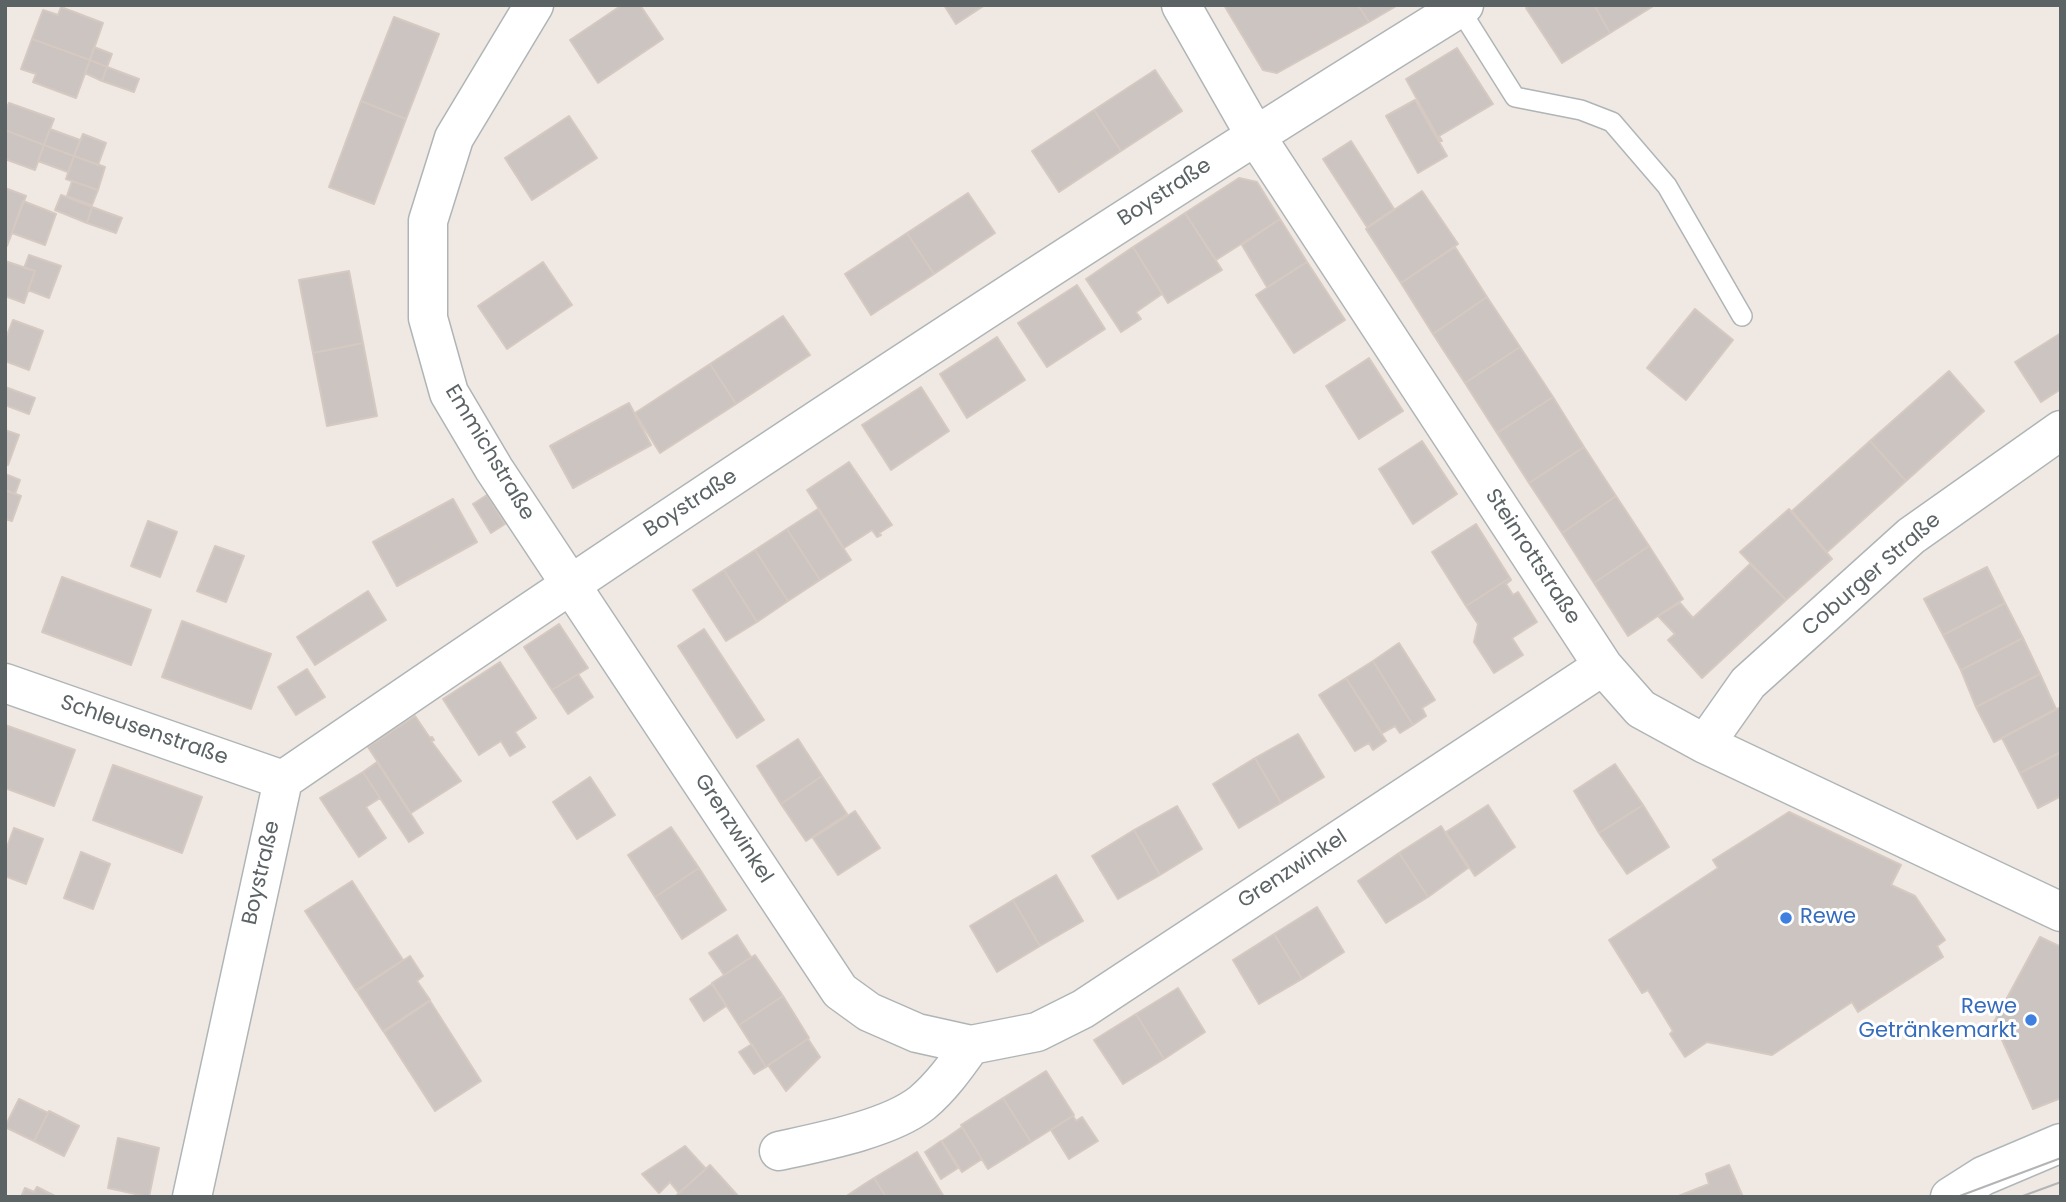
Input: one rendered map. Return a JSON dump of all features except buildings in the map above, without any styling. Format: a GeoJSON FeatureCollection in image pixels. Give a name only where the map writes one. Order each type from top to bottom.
{"type":"FeatureCollection","features":[{"type":"Feature","properties":{"kind":"street","name":"Emmichstraße"},"geometry":{"type":"LineString","coordinates":[[534,5],[454,138],[428,220],[428,318],[449,393],[494,469],[570,583]]}},
{"type":"Feature","properties":{"kind":"street","name":"Steinrottstraße"},"geometry":{"type":"LineString","coordinates":[[1181,5],[1255,135],[1603,666],[1641,709],[1705,744],[2061,912]]}},
{"type":"Feature","properties":{"kind":"street","name":"Boystraße"},"geometry":{"type":"LineString","coordinates":[[192,1197],[283,780],[570,583],[1255,135],[1462,7]]}},
{"type":"Feature","properties":{"kind":"street","name":"Coburger Straße"},"geometry":{"type":"LineString","coordinates":[[1705,744],[1748,683],[1911,536],[2061,430]]}},
{"type":"Feature","properties":{"kind":"street","name":"Grenzwinkel"},"geometry":{"type":"LineString","coordinates":[[570,583],[840,991],[869,1012],[917,1033],[971,1045],[1037,1032],[1083,1009],[1603,666]]}},
{"type":"Feature","properties":{"kind":"street","name":"Schleusenstraße"},"geometry":{"type":"LineString","coordinates":[[5,683],[283,780]]}},
{"type":"Feature","properties":{"kind":"street"},"geometry":{"type":"LineString","coordinates":[[779,1151],[899,1117],[920,1104],[946,1080],[971,1045]]}},
{"type":"Feature","properties":{"kind":"street"},"geometry":{"type":"LineString","coordinates":[[1950,1197],[1983,1176],[2061,1143]]}},
{"type":"Feature","properties":{"kind":"lane"},"geometry":{"type":"LineString","coordinates":[[1462,7],[1515,97],[1581,110],[1612,122],[1667,186],[1742,316]]}},
{"type":"Feature","properties":{"kind":"tram line"},"geometry":{"type":"LineString","coordinates":[[1957,1197],[2061,1158]]}},
{"type":"Feature","properties":{"kind":"tram line"},"geometry":{"type":"LineString","coordinates":[[2020,1197],[2061,1182]]}},
{"type":"Feature","properties":{"kind":"place","name":"Rewe"},"geometry":{"type":"Point","coordinates":[1786,918]}},
{"type":"Feature","properties":{"kind":"place","name":"Rewe Getränkemarkt"},"geometry":{"type":"Point","coordinates":[2031,1020]}}]}
